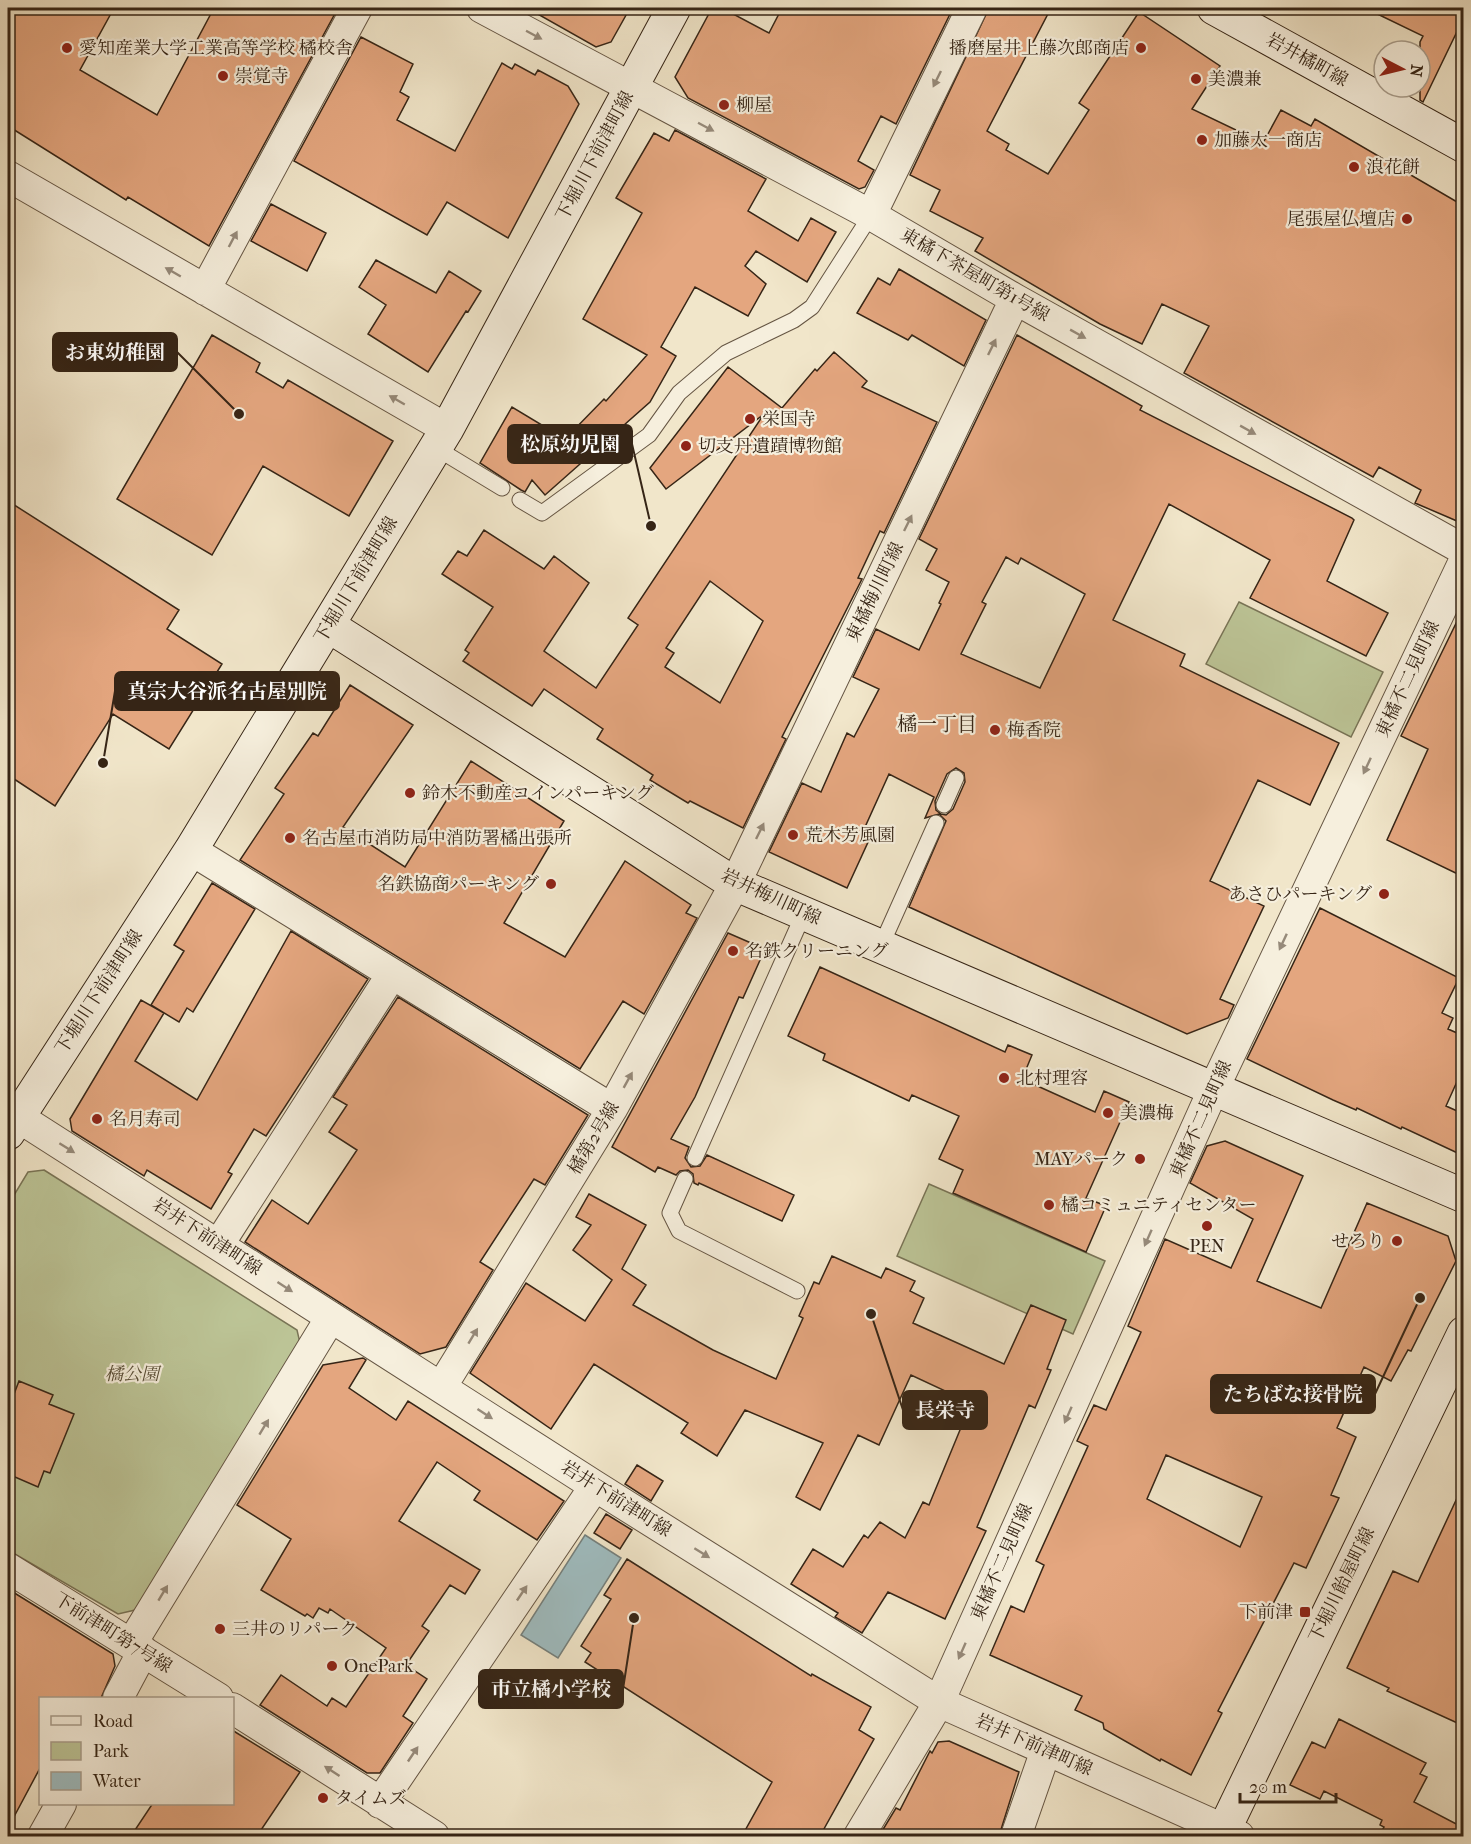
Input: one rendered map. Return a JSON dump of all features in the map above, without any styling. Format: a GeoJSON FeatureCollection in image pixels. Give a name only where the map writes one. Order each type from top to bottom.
{"type":"FeatureCollection","features":[{"type":"Feature","properties":{"kind":"street"},"geometry":{"type":"LineString","coordinates":[[205,290],[357,8]]}},
{"type":"Feature","properties":{"kind":"street","name":"東橘下茶屋町第1号線"},"geometry":{"type":"LineString","coordinates":[[482,8],[871,215],[1015,299],[1464,550]]}},
{"type":"Feature","properties":{"kind":"street","name":"下堀川下前津町線"},"geometry":{"type":"LineString","coordinates":[[13,1125],[191,850],[442,438],[674,8]]}},
{"type":"Feature","properties":{"kind":"street"},"geometry":{"type":"LineString","coordinates":[[871,215],[972,8]]}},
{"type":"Feature","properties":{"kind":"street","name":"岩井橘町線"},"geometry":{"type":"LineString","coordinates":[[1233,13],[1464,146]]}},
{"type":"Feature","properties":{"kind":"street"},"geometry":{"type":"LineString","coordinates":[[8,176],[205,290],[442,438]]}},
{"type":"Feature","properties":{"kind":"street","name":"東橘梅川町線"},"geometry":{"type":"LineString","coordinates":[[735,884],[1015,299]]}},
{"type":"Feature","properties":{"kind":"street","name":"東橘不二見町線"},"geometry":{"type":"LineString","coordinates":[[859,1836],[939,1702],[1214,1088],[1464,561]]}},
{"type":"Feature","properties":{"kind":"street","name":"岩井梅川町線"},"geometry":{"type":"LineString","coordinates":[[328,626],[735,884],[1464,1196]]}},
{"type":"Feature","properties":{"kind":"street"},"geometry":{"type":"LineString","coordinates":[[191,850],[612,1108]]}},
{"type":"Feature","properties":{"kind":"street","name":"橘第2号線"},"geometry":{"type":"LineString","coordinates":[[442,1386],[612,1108],[735,884]]}},
{"type":"Feature","properties":{"kind":"street"},"geometry":{"type":"LineString","coordinates":[[219,1244],[392,974]]}},
{"type":"Feature","properties":{"kind":"street","name":"岩井下前津町線"},"geometry":{"type":"LineString","coordinates":[[13,1125],[219,1244],[595,1486],[939,1702],[1228,1834]]}},
{"type":"Feature","properties":{"kind":"street"},"geometry":{"type":"LineString","coordinates":[[117,1697],[138,1647],[331,1317]]}},
{"type":"Feature","properties":{"kind":"street","name":"下堀川飴屋町線"},"geometry":{"type":"LineString","coordinates":[[1228,1834],[1464,1333]]}},
{"type":"Feature","properties":{"kind":"street"},"geometry":{"type":"LineString","coordinates":[[381,1803],[595,1486]]}},
{"type":"Feature","properties":{"kind":"street","name":"下前津町第7号線"},"geometry":{"type":"LineString","coordinates":[[8,1568],[216,1697]]}},
{"type":"Feature","properties":{"kind":"street"},"geometry":{"type":"LineString","coordinates":[[234,1709],[434,1836]]}},
{"type":"Feature","properties":{"kind":"street"},"geometry":{"type":"LineString","coordinates":[[1016,1836],[1046,1750]]}},
{"type":"Feature","properties":{"kind":"street"},"geometry":{"type":"LineString","coordinates":[[43,1836],[60,1805]]}},
{"type":"Feature","properties":{"kind":"lane"},"geometry":{"type":"LineString","coordinates":[[520,500],[542,513],[649,435],[679,393],[726,353],[794,320],[812,307],[871,215]]}},
{"type":"Feature","properties":{"kind":"lane"},"geometry":{"type":"LineString","coordinates":[[442,438],[502,488]]}},
{"type":"Feature","properties":{"kind":"lane"},"geometry":{"type":"LineString","coordinates":[[944,806],[956,778]]}},
{"type":"Feature","properties":{"kind":"lane"},"geometry":{"type":"LineString","coordinates":[[881,946],[936,823]]}},
{"type":"Feature","properties":{"kind":"lane"},"geometry":{"type":"LineString","coordinates":[[695,1158],[804,913]]}},
{"type":"Feature","properties":{"kind":"lane"},"geometry":{"type":"LineString","coordinates":[[685,1179],[670,1213],[679,1232],[797,1291]]}},
{"type":"Feature","properties":{"kind":"green space"},"geometry":{"type":"Polygon","coordinates":[[[1239,602],[1383,672],[1351,737],[1206,664],[1239,602]]]}},
{"type":"Feature","properties":{"kind":"green space","name":"橘公園"},"geometry":{"type":"Polygon","coordinates":[[[44,1170],[297,1330],[300,1343],[135,1610],[118,1614],[8,1550],[8,1205],[28,1172],[44,1170]]]}},
{"type":"Feature","properties":{"kind":"green space"},"geometry":{"type":"Polygon","coordinates":[[[929,1184],[1105,1261],[1073,1334],[897,1256],[929,1184]]]}},
{"type":"Feature","properties":{"kind":"water"},"geometry":{"type":"Polygon","coordinates":[[[585,1535],[621,1558],[558,1658],[521,1635],[585,1535]]]}},
{"type":"Feature","properties":{"kind":"building"},"geometry":{"type":"Polygon","coordinates":[[[8,8],[114,8],[80,70],[157,115],[214,8],[338,8],[209,246],[128,197],[126,200],[8,126],[8,8]]]}},
{"type":"Feature","properties":{"kind":"building"},"geometry":{"type":"Polygon","coordinates":[[[527,8],[630,8],[611,42],[596,47],[527,8]]]}},
{"type":"Feature","properties":{"kind":"building"},"geometry":{"type":"Polygon","coordinates":[[[712,8],[722,8],[769,33],[782,8],[953,8],[896,124],[881,116],[858,161],[874,170],[865,187],[859,189],[688,98],[675,77],[712,8]]]}},
{"type":"Feature","properties":{"kind":"building"},"geometry":{"type":"Polygon","coordinates":[[[989,8],[1051,8],[987,131],[1009,144],[1006,150],[1048,174],[1089,110],[1079,103],[1139,12],[1220,66],[1192,109],[1263,143],[1281,110],[1311,126],[1315,119],[1464,206],[1464,524],[1415,503],[1421,490],[1379,467],[1373,477],[1184,373],[1209,326],[1162,304],[1142,344],[1100,324],[975,251],[983,238],[930,211],[940,190],[910,175],[989,8]]]}},
{"type":"Feature","properties":{"kind":"building"},"geometry":{"type":"Polygon","coordinates":[[[1365,8],[1464,8],[1464,17],[1432,83],[1432,39],[1422,39],[1423,36],[1365,8]]]}},
{"type":"Feature","properties":{"kind":"building"},"geometry":{"type":"Polygon","coordinates":[[[361,37],[413,64],[400,92],[409,97],[397,120],[455,151],[502,63],[512,69],[515,64],[535,75],[538,70],[568,86],[579,104],[508,238],[447,202],[427,235],[294,161],[361,37]]]}},
{"type":"Feature","properties":{"kind":"building"},"geometry":{"type":"Polygon","coordinates":[[[675,130],[766,179],[748,211],[798,241],[811,218],[836,232],[807,282],[756,251],[745,266],[766,284],[748,316],[695,287],[661,347],[676,356],[650,402],[545,495],[532,480],[525,492],[480,463],[512,407],[565,439],[604,399],[606,401],[647,355],[583,319],[642,213],[616,198],[654,133],[669,141],[675,130]]]}},
{"type":"Feature","properties":{"kind":"building"},"geometry":{"type":"Polygon","coordinates":[[[271,204],[326,233],[307,271],[251,241],[271,204]]]}},
{"type":"Feature","properties":{"kind":"building"},"geometry":{"type":"Polygon","coordinates":[[[376,260],[436,293],[449,271],[481,291],[428,372],[368,334],[386,305],[359,287],[376,260]]]}},
{"type":"Feature","properties":{"kind":"building"},"geometry":{"type":"Polygon","coordinates":[[[899,269],[986,320],[964,366],[912,335],[908,340],[857,313],[878,278],[890,285],[899,269]]]}},
{"type":"Feature","properties":{"kind":"building"},"geometry":{"type":"Polygon","coordinates":[[[212,335],[260,363],[256,372],[283,388],[288,380],[393,441],[349,516],[263,466],[212,555],[117,499],[212,335]]]}},
{"type":"Feature","properties":{"kind":"building"},"geometry":{"type":"Polygon","coordinates":[[[1017,335],[1142,406],[1140,410],[1354,520],[1327,581],[1388,613],[1366,656],[1250,598],[1270,560],[1169,504],[1113,620],[1185,654],[1180,666],[1339,743],[1310,805],[1258,780],[1210,881],[1264,906],[1220,999],[1234,1005],[1228,1018],[1187,1034],[909,907],[946,821],[939,814],[925,818],[934,797],[889,774],[861,836],[869,840],[847,888],[769,852],[802,783],[821,792],[847,733],[854,737],[879,689],[853,677],[876,629],[919,650],[949,582],[926,570],[937,549],[919,539],[1017,335]],[[1006,557],[982,602],[986,604],[961,654],[1040,688],[1085,594],[1021,558],[1018,564],[1006,557]],[[956,768],[947,774],[935,801],[936,810],[941,814],[946,815],[953,809],[965,782],[964,773],[956,768]]]}},
{"type":"Feature","properties":{"kind":"building"},"geometry":{"type":"Polygon","coordinates":[[[834,352],[867,381],[862,387],[937,422],[884,533],[880,531],[858,578],[862,579],[782,737],[786,739],[743,828],[690,801],[688,803],[650,780],[653,775],[597,739],[603,729],[544,689],[532,706],[463,661],[469,653],[465,650],[493,607],[442,574],[458,551],[467,556],[484,530],[544,569],[554,556],[589,583],[544,651],[596,688],[638,625],[628,618],[764,414],[666,489],[650,468],[728,367],[782,408],[815,369],[817,371],[834,352]],[[710,581],[666,648],[674,653],[665,667],[720,703],[763,621],[710,581]]]}},
{"type":"Feature","properties":{"kind":"building"},"geometry":{"type":"Polygon","coordinates":[[[8,501],[179,610],[167,629],[222,664],[169,749],[113,714],[55,806],[8,775],[8,501]]]}},
{"type":"Feature","properties":{"kind":"building"},"geometry":{"type":"Polygon","coordinates":[[[1464,607],[1464,877],[1387,840],[1428,749],[1401,736],[1464,607]]]}},
{"type":"Feature","properties":{"kind":"building"},"geometry":{"type":"Polygon","coordinates":[[[350,685],[413,725],[343,827],[405,867],[471,761],[564,821],[504,923],[565,957],[625,861],[691,905],[686,913],[697,918],[644,1014],[623,1001],[580,1069],[240,860],[284,794],[275,788],[313,733],[318,736],[350,685]]]}},
{"type":"Feature","properties":{"kind":"building"},"geometry":{"type":"Polygon","coordinates":[[[212,883],[255,909],[193,1012],[187,1008],[179,1022],[151,1005],[184,951],[174,945],[212,883]]]}},
{"type":"Feature","properties":{"kind":"building"},"geometry":{"type":"Polygon","coordinates":[[[1320,908],[1459,978],[1442,1013],[1453,1018],[1448,1029],[1464,1036],[1464,1066],[1446,1106],[1464,1114],[1464,1156],[1402,1127],[1401,1129],[1357,1108],[1356,1110],[1333,1100],[1247,1059],[1320,908]]]}},
{"type":"Feature","properties":{"kind":"building"},"geometry":{"type":"Polygon","coordinates":[[[291,931],[368,979],[266,1136],[254,1129],[228,1172],[232,1174],[211,1209],[147,1170],[144,1176],[72,1131],[70,1119],[141,1000],[164,1013],[135,1061],[197,1100],[291,931]]]}},
{"type":"Feature","properties":{"kind":"building"},"geometry":{"type":"Polygon","coordinates":[[[728,933],[765,949],[743,998],[739,997],[695,1097],[671,1139],[689,1147],[685,1158],[691,1167],[700,1166],[707,1155],[794,1195],[782,1221],[699,1183],[698,1185],[694,1183],[693,1174],[688,1170],[680,1171],[676,1175],[658,1167],[655,1172],[612,1147],[728,933]]]}},
{"type":"Feature","properties":{"kind":"building"},"geometry":{"type":"Polygon","coordinates":[[[820,967],[1005,1052],[1008,1045],[1032,1055],[1022,1079],[1095,1112],[1104,1091],[1129,1102],[1086,1198],[1106,1206],[1086,1252],[953,1193],[963,1170],[939,1159],[959,1116],[912,1095],[909,1101],[823,1060],[825,1054],[788,1036],[820,967]]]}},
{"type":"Feature","properties":{"kind":"building"},"geometry":{"type":"Polygon","coordinates":[[[398,997],[588,1115],[545,1185],[534,1179],[480,1262],[493,1270],[446,1347],[420,1354],[245,1242],[272,1200],[308,1224],[357,1150],[329,1132],[347,1105],[333,1097],[398,997]]]}},
{"type":"Feature","properties":{"kind":"building"},"geometry":{"type":"Polygon","coordinates":[[[1225,1141],[1303,1176],[1257,1281],[1321,1308],[1367,1203],[1448,1236],[1456,1261],[1411,1351],[1408,1350],[1391,1381],[1364,1367],[1337,1428],[1356,1437],[1331,1495],[1339,1498],[1306,1568],[1294,1563],[1218,1711],[1222,1713],[1191,1775],[1161,1759],[1160,1761],[1104,1729],[1103,1723],[1075,1710],[1082,1696],[990,1655],[1011,1606],[1024,1612],[1044,1565],[1036,1561],[1088,1446],[1077,1441],[1094,1405],[1106,1410],[1141,1332],[1128,1326],[1165,1239],[1231,1268],[1253,1219],[1190,1183],[1207,1146],[1225,1141]],[[1166,1455],[1147,1499],[1240,1547],[1262,1497],[1166,1455]]]}},
{"type":"Feature","properties":{"kind":"building"},"geometry":{"type":"Polygon","coordinates":[[[589,1194],[646,1225],[622,1269],[646,1285],[633,1305],[713,1350],[776,1379],[803,1318],[799,1316],[814,1282],[819,1284],[832,1256],[881,1278],[886,1268],[915,1281],[910,1291],[924,1298],[913,1323],[1004,1364],[1031,1305],[1066,1320],[1047,1369],[1051,1370],[1035,1408],[1029,1405],[977,1527],[986,1531],[945,1619],[888,1592],[862,1633],[835,1617],[838,1613],[791,1584],[813,1549],[843,1567],[864,1535],[868,1538],[880,1522],[905,1538],[923,1502],[929,1505],[967,1413],[964,1411],[969,1402],[911,1375],[879,1445],[858,1435],[820,1510],[796,1497],[823,1443],[745,1410],[717,1456],[681,1433],[688,1423],[594,1364],[551,1429],[470,1373],[526,1283],[585,1321],[612,1280],[573,1250],[591,1225],[576,1217],[589,1194]]]}},
{"type":"Feature","properties":{"kind":"building"},"geometry":{"type":"Polygon","coordinates":[[[363,1358],[366,1360],[349,1388],[396,1420],[408,1401],[564,1501],[537,1540],[474,1500],[480,1491],[437,1462],[399,1521],[480,1570],[465,1594],[450,1585],[422,1626],[429,1631],[406,1665],[427,1679],[403,1716],[413,1723],[380,1773],[367,1773],[260,1705],[281,1675],[327,1706],[332,1698],[346,1707],[386,1648],[330,1609],[328,1613],[319,1608],[313,1618],[307,1614],[305,1616],[261,1590],[291,1539],[237,1505],[323,1365],[363,1358]]]}},
{"type":"Feature","properties":{"kind":"building"},"geometry":{"type":"Polygon","coordinates":[[[19,1381],[53,1395],[49,1404],[74,1414],[50,1473],[44,1471],[38,1487],[8,1474],[8,1410],[19,1381]]]}},
{"type":"Feature","properties":{"kind":"building"},"geometry":{"type":"Polygon","coordinates":[[[637,1465],[663,1481],[651,1501],[625,1484],[637,1465]]]}},
{"type":"Feature","properties":{"kind":"building"},"geometry":{"type":"Polygon","coordinates":[[[1464,1483],[1464,1726],[1387,1691],[1389,1688],[1347,1668],[1393,1571],[1418,1582],[1464,1483]]]}},
{"type":"Feature","properties":{"kind":"building"},"geometry":{"type":"Polygon","coordinates":[[[606,1514],[632,1530],[620,1549],[594,1533],[606,1514]]]}},
{"type":"Feature","properties":{"kind":"building"},"geometry":{"type":"Polygon","coordinates":[[[627,1559],[811,1676],[812,1674],[871,1707],[859,1730],[874,1739],[820,1836],[742,1836],[772,1782],[585,1662],[591,1653],[581,1646],[611,1599],[604,1595],[627,1559]]]}},
{"type":"Feature","properties":{"kind":"building"},"geometry":{"type":"Polygon","coordinates":[[[8,1589],[113,1654],[115,1666],[101,1697],[39,1697],[39,1770],[8,1828],[8,1589]]]}},
{"type":"Feature","properties":{"kind":"building"},"geometry":{"type":"Polygon","coordinates":[[[1339,1719],[1426,1763],[1420,1774],[1427,1777],[1414,1802],[1464,1828],[1464,1836],[1379,1836],[1384,1827],[1380,1825],[1382,1820],[1324,1791],[1320,1799],[1290,1785],[1312,1742],[1325,1748],[1339,1719]]]}},
{"type":"Feature","properties":{"kind":"building"},"geometry":{"type":"Polygon","coordinates":[[[234,1731],[300,1772],[257,1836],[131,1836],[152,1805],[234,1805],[234,1731]]]}},
{"type":"Feature","properties":{"kind":"building"},"geometry":{"type":"Polygon","coordinates":[[[949,1741],[1019,1772],[999,1836],[879,1836],[896,1808],[900,1810],[930,1751],[932,1753],[938,1742],[949,1741]]]}},
{"type":"Feature","properties":{"kind":"place","name":"愛知産業大学工業高等学校 橘校舎"},"geometry":{"type":"Point","coordinates":[67,48]}},
{"type":"Feature","properties":{"kind":"place","name":"播磨屋井上藤次郎商店"},"geometry":{"type":"Point","coordinates":[1141,48]}},
{"type":"Feature","properties":{"kind":"place","name":"崇覚寺"},"geometry":{"type":"Point","coordinates":[223,76]}},
{"type":"Feature","properties":{"kind":"place","name":"美濃兼"},"geometry":{"type":"Point","coordinates":[1196,79]}},
{"type":"Feature","properties":{"kind":"place","name":"柳屋"},"geometry":{"type":"Point","coordinates":[724,105]}},
{"type":"Feature","properties":{"kind":"place","name":"加藤太一商店"},"geometry":{"type":"Point","coordinates":[1202,140]}},
{"type":"Feature","properties":{"kind":"place","name":"浪花餅"},"geometry":{"type":"Point","coordinates":[1354,167]}},
{"type":"Feature","properties":{"kind":"place","name":"尾張屋仏壇店"},"geometry":{"type":"Point","coordinates":[1407,219]}},
{"type":"Feature","properties":{"kind":"place","name":"お東幼稚園"},"geometry":{"type":"Point","coordinates":[239,414]}},
{"type":"Feature","properties":{"kind":"place","name":"栄国寺"},"geometry":{"type":"Point","coordinates":[750,419]}},
{"type":"Feature","properties":{"kind":"place","name":"切支丹遺蹟博物館"},"geometry":{"type":"Point","coordinates":[686,446]}},
{"type":"Feature","properties":{"kind":"place","name":"松原幼児園"},"geometry":{"type":"Point","coordinates":[651,526]}},
{"type":"Feature","properties":{"kind":"place","name":"梅香院"},"geometry":{"type":"Point","coordinates":[995,730]}},
{"type":"Feature","properties":{"kind":"place","name":"真宗大谷派名古屋別院"},"geometry":{"type":"Point","coordinates":[103,763]}},
{"type":"Feature","properties":{"kind":"place","name":"鈴木不動産コインパーキング"},"geometry":{"type":"Point","coordinates":[410,793]}},
{"type":"Feature","properties":{"kind":"place","name":"荒木芳風園"},"geometry":{"type":"Point","coordinates":[793,835]}},
{"type":"Feature","properties":{"kind":"place","name":"名古屋市消防局中消防署橘出張所"},"geometry":{"type":"Point","coordinates":[290,838]}},
{"type":"Feature","properties":{"kind":"place","name":"名鉄協商パーキング"},"geometry":{"type":"Point","coordinates":[551,884]}},
{"type":"Feature","properties":{"kind":"place","name":"あさひパーキング"},"geometry":{"type":"Point","coordinates":[1384,894]}},
{"type":"Feature","properties":{"kind":"place","name":"名鉄クリーニング"},"geometry":{"type":"Point","coordinates":[733,951]}},
{"type":"Feature","properties":{"kind":"place","name":"北村理容"},"geometry":{"type":"Point","coordinates":[1004,1078]}},
{"type":"Feature","properties":{"kind":"place","name":"美濃梅"},"geometry":{"type":"Point","coordinates":[1108,1113]}},
{"type":"Feature","properties":{"kind":"place","name":"名月寿司"},"geometry":{"type":"Point","coordinates":[97,1119]}},
{"type":"Feature","properties":{"kind":"place","name":"MAYパーク"},"geometry":{"type":"Point","coordinates":[1140,1159]}},
{"type":"Feature","properties":{"kind":"place","name":"橘コミュニティセンター"},"geometry":{"type":"Point","coordinates":[1049,1205]}},
{"type":"Feature","properties":{"kind":"place","name":"PEN"},"geometry":{"type":"Point","coordinates":[1207,1226]}},
{"type":"Feature","properties":{"kind":"place","name":"せろり"},"geometry":{"type":"Point","coordinates":[1397,1241]}},
{"type":"Feature","properties":{"kind":"place","name":"たちばな接骨院"},"geometry":{"type":"Point","coordinates":[1420,1298]}},
{"type":"Feature","properties":{"kind":"place","name":"長栄寺"},"geometry":{"type":"Point","coordinates":[871,1314]}},
{"type":"Feature","properties":{"kind":"place","name":"下前津"},"geometry":{"type":"Point","coordinates":[1305,1612]}},
{"type":"Feature","properties":{"kind":"place","name":"市立橘小学校"},"geometry":{"type":"Point","coordinates":[634,1618]}},
{"type":"Feature","properties":{"kind":"place","name":"三井のリパーク"},"geometry":{"type":"Point","coordinates":[220,1629]}},
{"type":"Feature","properties":{"kind":"place","name":"OnePark"},"geometry":{"type":"Point","coordinates":[332,1666]}},
{"type":"Feature","properties":{"kind":"place","name":"タイムズ"},"geometry":{"type":"Point","coordinates":[323,1798]}},
{"type":"Feature","properties":{"kind":"district","name":"橘一丁目"},"geometry":{"type":"Point","coordinates":[937,724]}}]}
